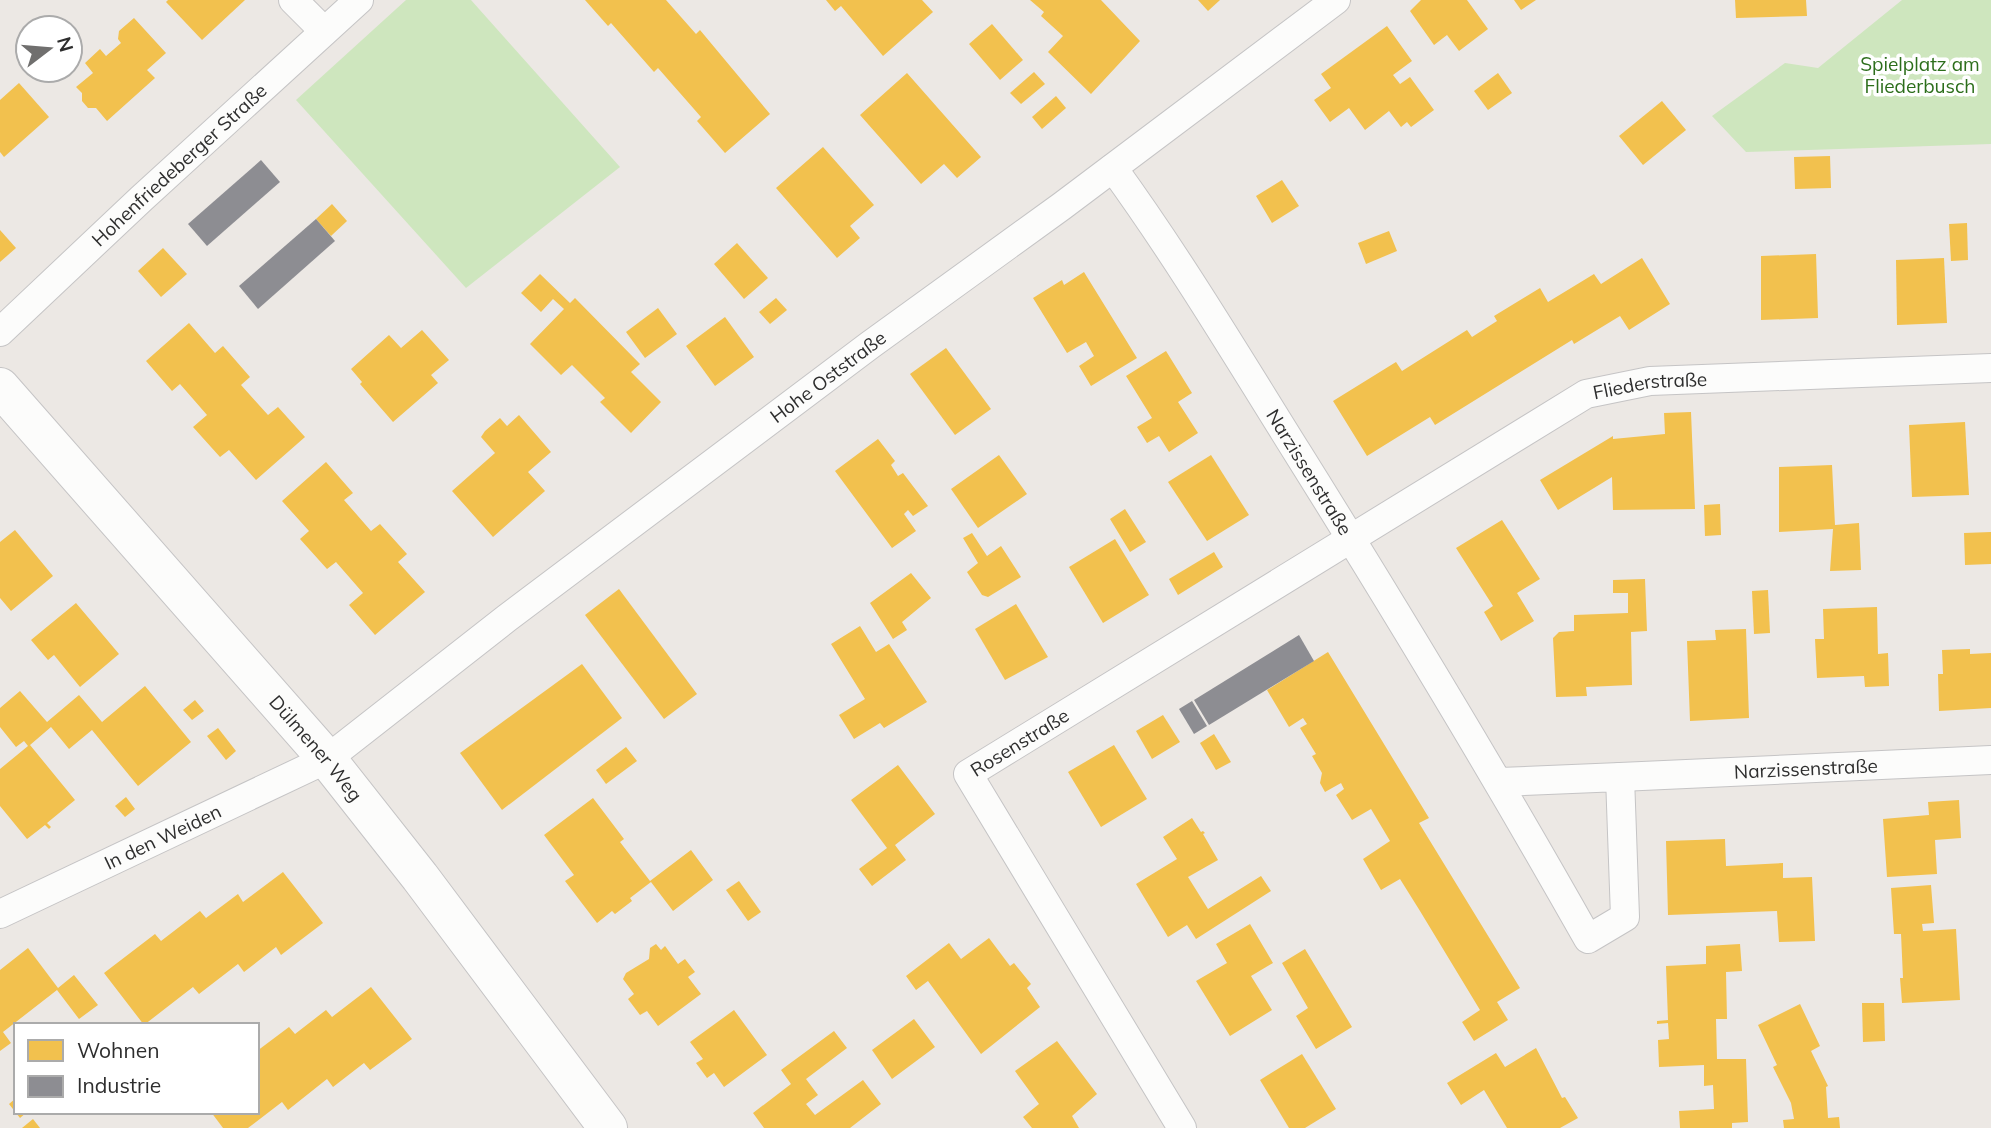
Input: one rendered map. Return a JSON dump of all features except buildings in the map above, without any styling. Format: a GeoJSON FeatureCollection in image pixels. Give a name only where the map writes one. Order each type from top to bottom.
{"type":"FeatureCollection","features":[{"type":"Feature","properties":{"kind":"street"},"geometry":{"type":"LineString","coordinates":[[293,0],[324,31]]}},
{"type":"Feature","properties":{"kind":"street","name":"Hohenfriedeberger Straße"},"geometry":{"type":"LineString","coordinates":[[0,332],[359,0]]}},
{"type":"Feature","properties":{"kind":"street","name":"Hohe Oststraße"},"geometry":{"type":"LineString","coordinates":[[327,759],[507,618],[1336,0]]}},
{"type":"Feature","properties":{"kind":"street","name":"Narzissenstraße"},"geometry":{"type":"LineString","coordinates":[[1113,167],[1158,229],[1352,538],[1500,782],[1588,939],[1625,917],[1619,777]]}},
{"type":"Feature","properties":{"kind":"street","name":"Fliederstraße"},"geometry":{"type":"LineString","coordinates":[[1352,538],[1586,394],[1650,381],[1991,368]]}},
{"type":"Feature","properties":{"kind":"street","name":"Dülmener Weg"},"geometry":{"type":"LineString","coordinates":[[0,387],[327,759],[420,877],[608,1128]]}},
{"type":"Feature","properties":{"kind":"street","name":"Rosenstraße"},"geometry":{"type":"LineString","coordinates":[[1182,1128],[968,774],[1352,538]]}},
{"type":"Feature","properties":{"kind":"street","name":"In den Weiden"},"geometry":{"type":"LineString","coordinates":[[0,914],[327,759]]}},
{"type":"Feature","properties":{"kind":"street","name":"Narzissenstraße"},"geometry":{"type":"LineString","coordinates":[[1500,782],[1991,760]]}},
{"type":"Feature","properties":{"kind":"green space"},"geometry":{"type":"Polygon","coordinates":[[[406,0],[471,0],[620,167],[466,288],[296,100],[406,0]]]}},
{"type":"Feature","properties":{"kind":"green space","name":"Spielplatz am Fliederbusch"},"geometry":{"type":"Polygon","coordinates":[[[1902,0],[1991,0],[1991,144],[1746,152],[1712,116],[1785,63],[1818,68],[1902,0]]]}}]}
